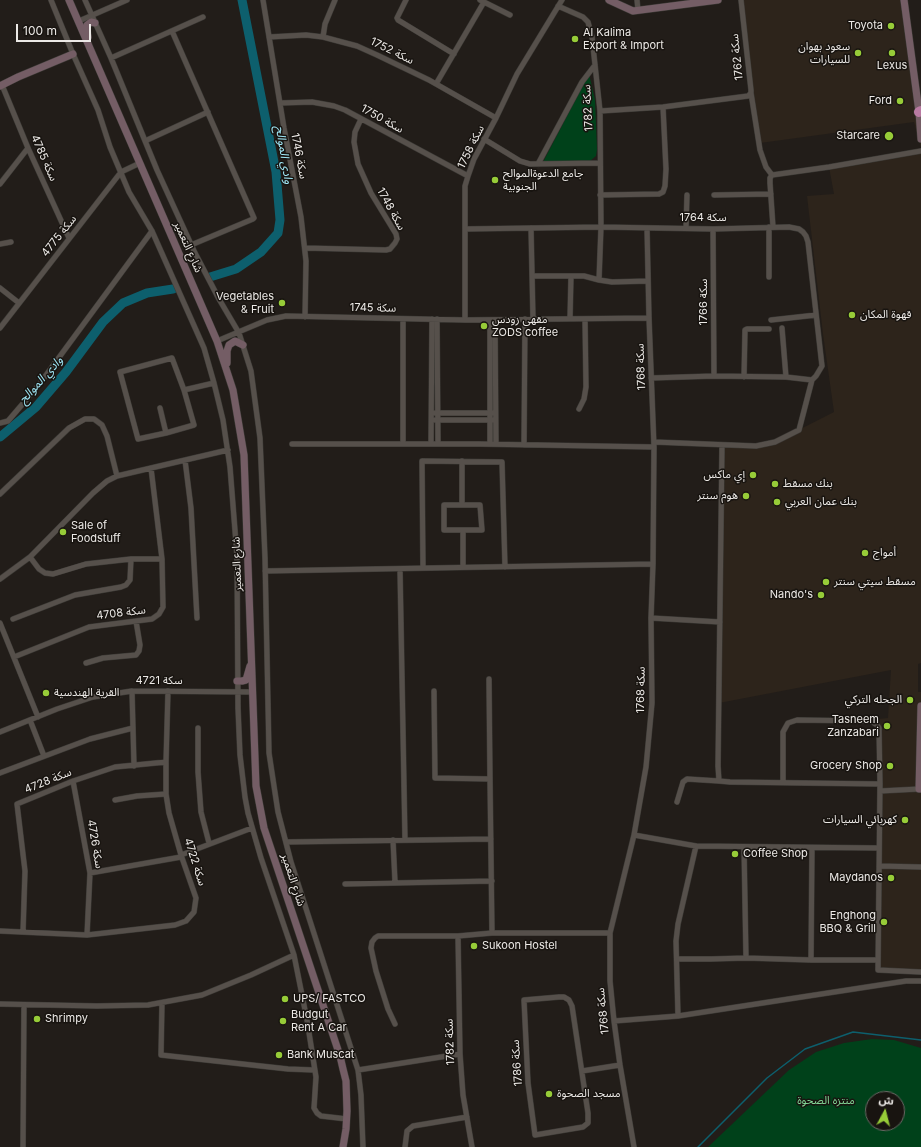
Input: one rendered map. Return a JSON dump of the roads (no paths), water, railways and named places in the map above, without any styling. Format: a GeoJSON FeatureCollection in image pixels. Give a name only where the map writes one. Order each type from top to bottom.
{"type":"FeatureCollection","features":[{"type":"Feature","properties":{"kind":"main road","name":"شارع التعمير"},"geometry":{"type":"LineString","coordinates":[[69,0],[217,340],[233,390],[244,455],[256,786],[264,828],[340,1056],[346,1081],[347,1100],[347,1119],[343,1147]]}},
{"type":"Feature","properties":{"kind":"main road"},"geometry":{"type":"LineString","coordinates":[[609,0],[633,11],[718,0]]}},
{"type":"Feature","properties":{"kind":"main road"},"geometry":{"type":"LineString","coordinates":[[904,0],[920,113],[921,139]]}},
{"type":"Feature","properties":{"kind":"main road"},"geometry":{"type":"LineString","coordinates":[[88,43],[87,25],[91,22],[95,23]]}},
{"type":"Feature","properties":{"kind":"main road"},"geometry":{"type":"LineString","coordinates":[[1,86],[18,77],[73,54]]}},
{"type":"Feature","properties":{"kind":"main road"},"geometry":{"type":"LineString","coordinates":[[227,371],[227,351],[229,345],[235,341],[243,344]]}},
{"type":"Feature","properties":{"kind":"main road"},"geometry":{"type":"LineString","coordinates":[[237,681],[246,680],[252,662]]}},
{"type":"Feature","properties":{"kind":"main road"},"geometry":{"type":"LineString","coordinates":[[920,789],[921,706]]}},
{"type":"Feature","properties":{"kind":"street"},"geometry":{"type":"LineString","coordinates":[[51,0],[98,110],[110,147],[129,192],[152,231],[204,348],[214,383],[223,420],[228,450],[237,556],[237,692],[240,755],[245,797],[261,858],[294,955],[307,1020],[316,1077],[314,1108],[321,1116],[347,1119]]}},
{"type":"Feature","properties":{"kind":"street"},"geometry":{"type":"LineString","coordinates":[[85,0],[191,245],[219,299],[239,332],[251,371],[260,438],[269,753],[278,812],[291,862],[358,1070],[363,1147]]}},
{"type":"Feature","properties":{"kind":"street"},"geometry":{"type":"LineString","coordinates":[[79,21],[127,0]]}},
{"type":"Feature","properties":{"kind":"street","name":"سكة 1746"},"geometry":{"type":"LineString","coordinates":[[263,0],[305,248],[305,317]]}},
{"type":"Feature","properties":{"kind":"street"},"geometry":{"type":"LineString","coordinates":[[323,38],[325,24],[335,0]]}},
{"type":"Feature","properties":{"kind":"street"},"geometry":{"type":"LineString","coordinates":[[406,0],[397,18],[398,20],[454,54]]}},
{"type":"Feature","properties":{"kind":"street","name":"سكة 1758"},"geometry":{"type":"LineString","coordinates":[[465,320],[465,186],[468,176],[474,159],[517,74],[562,0]]}},
{"type":"Feature","properties":{"kind":"street"},"geometry":{"type":"LineString","coordinates":[[637,0],[638,10]]}},
{"type":"Feature","properties":{"kind":"street","name":"سكة 1762"},"geometry":{"type":"LineString","coordinates":[[600,111],[663,107],[748,96],[751,93],[741,0]]}},
{"type":"Feature","properties":{"kind":"street"},"geometry":{"type":"LineString","coordinates":[[436,84],[454,54],[482,1],[510,15]]}},
{"type":"Feature","properties":{"kind":"street","name":"سكة 1782"},"geometry":{"type":"LineString","coordinates":[[558,6],[583,17],[588,22],[592,37],[600,111],[599,280]]}},
{"type":"Feature","properties":{"kind":"street"},"geometry":{"type":"LineString","coordinates":[[111,58],[203,17]]}},
{"type":"Feature","properties":{"kind":"street"},"geometry":{"type":"LineString","coordinates":[[172,31],[254,218],[191,245]]}},
{"type":"Feature","properties":{"kind":"street","name":"سكة 1752"},"geometry":{"type":"LineString","coordinates":[[269,37],[306,35],[345,42],[368,50],[436,84],[496,118]]}},
{"type":"Feature","properties":{"kind":"street"},"geometry":{"type":"LineString","coordinates":[[538,164],[582,82],[595,65]]}},
{"type":"Feature","properties":{"kind":"street","name":"سكة 4785"},"geometry":{"type":"LineString","coordinates":[[1,86],[69,238]]}},
{"type":"Feature","properties":{"kind":"street"},"geometry":{"type":"LineString","coordinates":[[751,93],[760,150],[766,167],[772,175]]}},
{"type":"Feature","properties":{"kind":"street","name":"سكة 1750"},"geometry":{"type":"LineString","coordinates":[[280,103],[302,102],[323,104],[344,110],[468,176]]}},
{"type":"Feature","properties":{"kind":"street"},"geometry":{"type":"LineString","coordinates":[[600,195],[659,194],[662,192],[665,186],[666,169],[663,107]]}},
{"type":"Feature","properties":{"kind":"street"},"geometry":{"type":"LineString","coordinates":[[145,141],[208,112]]}},
{"type":"Feature","properties":{"kind":"street","name":"سكة 1748"},"geometry":{"type":"LineString","coordinates":[[305,248],[386,250],[390,249],[397,239],[396,234],[371,193],[358,164],[354,142],[361,119]]}},
{"type":"Feature","properties":{"kind":"street"},"geometry":{"type":"LineString","coordinates":[[484,140],[520,161],[530,164],[599,163]]}},
{"type":"Feature","properties":{"kind":"street"},"geometry":{"type":"LineString","coordinates":[[0,184],[28,148]]}},
{"type":"Feature","properties":{"kind":"street"},"geometry":{"type":"LineString","coordinates":[[772,175],[921,151]]}},
{"type":"Feature","properties":{"kind":"street","name":"سكة 4775"},"geometry":{"type":"LineString","coordinates":[[0,328],[121,172],[140,163]]}},
{"type":"Feature","properties":{"kind":"street"},"geometry":{"type":"LineString","coordinates":[[769,277],[771,227],[770,178],[772,175]]}},
{"type":"Feature","properties":{"kind":"street"},"geometry":{"type":"LineString","coordinates":[[714,195],[771,194]]}},
{"type":"Feature","properties":{"kind":"street"},"geometry":{"type":"LineString","coordinates":[[686,228],[687,195]]}},
{"type":"Feature","properties":{"kind":"street","name":"سكة 1764"},"geometry":{"type":"LineString","coordinates":[[465,229],[600,227],[793,227],[798,229],[806,236],[808,242],[822,366],[812,380]]}},
{"type":"Feature","properties":{"kind":"street"},"geometry":{"type":"LineString","coordinates":[[531,228],[533,319]]}},
{"type":"Feature","properties":{"kind":"street","name":"سكة 1768"},"geometry":{"type":"LineString","coordinates":[[634,1147],[614,1021],[610,981],[610,932],[634,835],[646,766],[652,703],[651,618],[654,444],[649,318],[648,228]]}},
{"type":"Feature","properties":{"kind":"street","name":"سكة 1766"},"geometry":{"type":"LineString","coordinates":[[713,228],[714,376]]}},
{"type":"Feature","properties":{"kind":"street"},"geometry":{"type":"LineString","coordinates":[[0,423],[8,421],[38,386],[152,231]]}},
{"type":"Feature","properties":{"kind":"street"},"geometry":{"type":"LineString","coordinates":[[0,244],[11,242]]}},
{"type":"Feature","properties":{"kind":"street"},"geometry":{"type":"LineString","coordinates":[[532,276],[584,276],[612,282],[648,281]]}},
{"type":"Feature","properties":{"kind":"street"},"geometry":{"type":"LineString","coordinates":[[570,319],[571,276]]}},
{"type":"Feature","properties":{"kind":"street"},"geometry":{"type":"LineString","coordinates":[[0,288],[19,303]]}},
{"type":"Feature","properties":{"kind":"street","name":"سكة 1745"},"geometry":{"type":"LineString","coordinates":[[217,340],[267,320],[286,316],[465,320],[649,318]]}},
{"type":"Feature","properties":{"kind":"street"},"geometry":{"type":"LineString","coordinates":[[771,320],[816,316]]}},
{"type":"Feature","properties":{"kind":"street"},"geometry":{"type":"LineString","coordinates":[[403,319],[403,444]]}},
{"type":"Feature","properties":{"kind":"street"},"geometry":{"type":"LineString","coordinates":[[431,444],[434,319]]}},
{"type":"Feature","properties":{"kind":"street"},"geometry":{"type":"LineString","coordinates":[[434,319],[438,444]]}},
{"type":"Feature","properties":{"kind":"street"},"geometry":{"type":"LineString","coordinates":[[578,409],[584,399],[586,387],[585,319]]}},
{"type":"Feature","properties":{"kind":"street"},"geometry":{"type":"LineString","coordinates":[[493,320],[493,444]]}},
{"type":"Feature","properties":{"kind":"street"},"geometry":{"type":"LineString","coordinates":[[524,445],[525,320]]}},
{"type":"Feature","properties":{"kind":"street"},"geometry":{"type":"LineString","coordinates":[[782,328],[786,377]]}},
{"type":"Feature","properties":{"kind":"street"},"geometry":{"type":"LineString","coordinates":[[744,377],[745,330],[770,329]]}},
{"type":"Feature","properties":{"kind":"street"},"geometry":{"type":"LineString","coordinates":[[172,358],[184,390],[194,425],[138,439],[120,372],[172,358]]}},
{"type":"Feature","properties":{"kind":"street"},"geometry":{"type":"LineString","coordinates":[[292,444],[654,444],[756,446],[775,442],[799,430],[812,380],[786,377],[714,376],[651,378]]}},
{"type":"Feature","properties":{"kind":"street"},"geometry":{"type":"LineString","coordinates":[[184,390],[214,383]]}},
{"type":"Feature","properties":{"kind":"street"},"geometry":{"type":"LineString","coordinates":[[160,408],[166,432]]}},
{"type":"Feature","properties":{"kind":"street"},"geometry":{"type":"LineString","coordinates":[[432,413],[493,413]]}},
{"type":"Feature","properties":{"kind":"street"},"geometry":{"type":"LineString","coordinates":[[0,494],[69,428],[85,419],[94,419],[102,426],[107,436],[117,476]]}},
{"type":"Feature","properties":{"kind":"street"},"geometry":{"type":"LineString","coordinates":[[432,420],[493,420]]}},
{"type":"Feature","properties":{"kind":"street"},"geometry":{"type":"LineString","coordinates":[[719,781],[722,446]]}},
{"type":"Feature","properties":{"kind":"street"},"geometry":{"type":"LineString","coordinates":[[0,579],[30,557],[93,493],[107,481],[117,476],[228,450]]}},
{"type":"Feature","properties":{"kind":"street"},"geometry":{"type":"LineString","coordinates":[[185,460],[191,508],[197,618]]}},
{"type":"Feature","properties":{"kind":"street"},"geometry":{"type":"LineString","coordinates":[[423,568],[422,461],[502,462],[505,567]]}},
{"type":"Feature","properties":{"kind":"street"},"geometry":{"type":"LineString","coordinates":[[462,461],[462,505]]}},
{"type":"Feature","properties":{"kind":"street","name":"سكة 4708"},"geometry":{"type":"LineString","coordinates":[[14,657],[89,627],[152,619],[159,614],[162,607],[162,559],[151,468]]}},
{"type":"Feature","properties":{"kind":"street"},"geometry":{"type":"LineString","coordinates":[[444,505],[462,505],[480,505],[482,530],[444,530],[444,505]]}},
{"type":"Feature","properties":{"kind":"street"},"geometry":{"type":"LineString","coordinates":[[463,568],[464,530]]}},
{"type":"Feature","properties":{"kind":"street"},"geometry":{"type":"LineString","coordinates":[[30,557],[38,569],[45,573],[53,574],[86,564],[131,559],[162,559]]}},
{"type":"Feature","properties":{"kind":"street"},"geometry":{"type":"LineString","coordinates":[[13,619],[75,595],[126,585],[130,580],[131,559]]}},
{"type":"Feature","properties":{"kind":"street"},"geometry":{"type":"LineString","coordinates":[[265,571],[653,564]]}},
{"type":"Feature","properties":{"kind":"street"},"geometry":{"type":"LineString","coordinates":[[400,568],[405,840]]}},
{"type":"Feature","properties":{"kind":"street"},"geometry":{"type":"LineString","coordinates":[[651,618],[720,622]]}},
{"type":"Feature","properties":{"kind":"street"},"geometry":{"type":"LineString","coordinates":[[86,663],[103,658],[136,655],[139,651],[140,645],[136,621]]}},
{"type":"Feature","properties":{"kind":"street"},"geometry":{"type":"LineString","coordinates":[[0,623],[38,717]]}},
{"type":"Feature","properties":{"kind":"street"},"geometry":{"type":"LineString","coordinates":[[488,679],[492,933]]}},
{"type":"Feature","properties":{"kind":"street"},"geometry":{"type":"LineString","coordinates":[[132,691],[134,766]]}},
{"type":"Feature","properties":{"kind":"street","name":"سكة 4721"},"geometry":{"type":"LineString","coordinates":[[0,732],[57,709],[93,697],[132,691],[253,692]]}},
{"type":"Feature","properties":{"kind":"street","name":"سكة 4722"},"geometry":{"type":"LineString","coordinates":[[0,932],[87,935],[175,925],[186,921],[194,912],[196,898],[181,856],[166,794],[168,691]]}},
{"type":"Feature","properties":{"kind":"street"},"geometry":{"type":"LineString","coordinates":[[434,691],[435,778],[490,779]]}},
{"type":"Feature","properties":{"kind":"street"},"geometry":{"type":"LineString","coordinates":[[30,720],[44,756]]}},
{"type":"Feature","properties":{"kind":"street"},"geometry":{"type":"LineString","coordinates":[[783,782],[783,732],[788,723],[797,720],[868,721],[874,723],[879,728],[880,791],[878,970],[921,972]]}},
{"type":"Feature","properties":{"kind":"street"},"geometry":{"type":"LineString","coordinates":[[0,773],[90,739],[133,728]]}},
{"type":"Feature","properties":{"kind":"street"},"geometry":{"type":"LineString","coordinates":[[198,728],[198,772],[201,812],[209,843]]}},
{"type":"Feature","properties":{"kind":"street","name":"سكة 4728"},"geometry":{"type":"LineString","coordinates":[[23,932],[25,871],[17,804],[73,781],[115,768],[166,762]]}},
{"type":"Feature","properties":{"kind":"street"},"geometry":{"type":"LineString","coordinates":[[677,802],[683,782],[687,779],[730,782],[880,784]]}},
{"type":"Feature","properties":{"kind":"street","name":"سكة 4726"},"geometry":{"type":"LineString","coordinates":[[73,781],[90,873],[87,935]]}},
{"type":"Feature","properties":{"kind":"street"},"geometry":{"type":"LineString","coordinates":[[880,791],[920,789]]}},
{"type":"Feature","properties":{"kind":"street"},"geometry":{"type":"LineString","coordinates":[[115,800],[137,796],[166,794]]}},
{"type":"Feature","properties":{"kind":"street"},"geometry":{"type":"LineString","coordinates":[[90,873],[181,856],[209,843],[252,828]]}},
{"type":"Feature","properties":{"kind":"street"},"geometry":{"type":"LineString","coordinates":[[634,835],[696,846],[744,848],[879,848]]}},
{"type":"Feature","properties":{"kind":"street"},"geometry":{"type":"LineString","coordinates":[[286,842],[491,839]]}},
{"type":"Feature","properties":{"kind":"street"},"geometry":{"type":"LineString","coordinates":[[393,840],[395,882]]}},
{"type":"Feature","properties":{"kind":"street"},"geometry":{"type":"LineString","coordinates":[[678,1016],[676,941],[678,924],[696,846]]}},
{"type":"Feature","properties":{"kind":"street"},"geometry":{"type":"LineString","coordinates":[[744,848],[746,958]]}},
{"type":"Feature","properties":{"kind":"street"},"geometry":{"type":"LineString","coordinates":[[811,960],[812,848]]}},
{"type":"Feature","properties":{"kind":"street"},"geometry":{"type":"LineString","coordinates":[[879,866],[921,867]]}},
{"type":"Feature","properties":{"kind":"street"},"geometry":{"type":"LineString","coordinates":[[345,884],[492,881]]}},
{"type":"Feature","properties":{"kind":"street"},"geometry":{"type":"LineString","coordinates":[[395,1024],[388,1009],[376,971],[371,948],[372,942],[378,936],[458,936],[492,933],[610,932]]}},
{"type":"Feature","properties":{"kind":"street","name":"سكة 1782"},"geometry":{"type":"LineString","coordinates":[[458,936],[460,1054],[463,1095],[472,1147]]}},
{"type":"Feature","properties":{"kind":"street"},"geometry":{"type":"LineString","coordinates":[[0,1004],[142,1006],[202,995],[294,955]]}},
{"type":"Feature","properties":{"kind":"street"},"geometry":{"type":"LineString","coordinates":[[677,959],[746,958],[878,960]]}},
{"type":"Feature","properties":{"kind":"street"},"geometry":{"type":"LineString","coordinates":[[614,1021],[678,1016],[906,981],[921,981]]}},
{"type":"Feature","properties":{"kind":"street","name":"سكة 1786"},"geometry":{"type":"LineString","coordinates":[[564,997],[569,1000],[572,1006],[582,1071],[588,1113],[588,1123],[586,1126],[535,1135],[528,1083],[524,1000],[564,997]]}},
{"type":"Feature","properties":{"kind":"street"},"geometry":{"type":"LineString","coordinates":[[162,1002],[161,1055],[288,1070],[314,1070]]}},
{"type":"Feature","properties":{"kind":"street"},"geometry":{"type":"LineString","coordinates":[[23,1147],[24,1005]]}},
{"type":"Feature","properties":{"kind":"street"},"geometry":{"type":"LineString","coordinates":[[358,1070],[460,1054]]}},
{"type":"Feature","properties":{"kind":"street"},"geometry":{"type":"LineString","coordinates":[[582,1071],[620,1065]]}},
{"type":"Feature","properties":{"kind":"street"},"geometry":{"type":"LineString","coordinates":[[405,1147],[407,1131],[413,1126],[467,1117]]}},
{"type":"Feature","properties":{"kind":"waterway","name":"وادي الموالح"},"geometry":{"type":"LineString","coordinates":[[210,277],[236,269],[261,252],[278,233],[280,220],[276,172],[242,0]]}},
{"type":"Feature","properties":{"kind":"waterway","name":"وادي الموالح"},"geometry":{"type":"LineString","coordinates":[[0,437],[36,407],[66,372],[103,322],[123,303],[147,293],[173,289]]}},
{"type":"Feature","properties":{"kind":"waterway"},"geometry":{"type":"LineString","coordinates":[[698,1147],[767,1078],[805,1049],[853,1032],[921,1040]]}},
{"type":"Feature","properties":{"kind":"place","name":"Toyota"},"geometry":{"type":"Point","coordinates":[891,26]}},
{"type":"Feature","properties":{"kind":"place","name":"Al Kalima Export & Import"},"geometry":{"type":"Point","coordinates":[575,39]}},
{"type":"Feature","properties":{"kind":"place","name":"سعود بهوان للسيارات"},"geometry":{"type":"Point","coordinates":[858,53]}},
{"type":"Feature","properties":{"kind":"place","name":"Lexus"},"geometry":{"type":"Point","coordinates":[892,53]}},
{"type":"Feature","properties":{"kind":"place","name":"Ford"},"geometry":{"type":"Point","coordinates":[900,101]}},
{"type":"Feature","properties":{"kind":"place","name":"Starcare"},"geometry":{"type":"Point","coordinates":[889,136]}},
{"type":"Feature","properties":{"kind":"place","name":"جامع الدعوةالموالح الجنوبية"},"geometry":{"type":"Point","coordinates":[495,180]}},
{"type":"Feature","properties":{"kind":"place","name":"Vegetables & Fruit"},"geometry":{"type":"Point","coordinates":[282,303]}},
{"type":"Feature","properties":{"kind":"place","name":"قهوة المكان"},"geometry":{"type":"Point","coordinates":[852,315]}},
{"type":"Feature","properties":{"kind":"place","name":"مقهى زودس ZODS coffee"},"geometry":{"type":"Point","coordinates":[484,326]}},
{"type":"Feature","properties":{"kind":"place","name":"إي ماكس"},"geometry":{"type":"Point","coordinates":[753,475]}},
{"type":"Feature","properties":{"kind":"place","name":"بنك مسقط"},"geometry":{"type":"Point","coordinates":[775,484]}},
{"type":"Feature","properties":{"kind":"place","name":"هوم سنتر"},"geometry":{"type":"Point","coordinates":[746,496]}},
{"type":"Feature","properties":{"kind":"place","name":"بنك عمان العربي"},"geometry":{"type":"Point","coordinates":[777,502]}},
{"type":"Feature","properties":{"kind":"place","name":"Sale of Foodstuff"},"geometry":{"type":"Point","coordinates":[63,532]}},
{"type":"Feature","properties":{"kind":"place","name":"أمواج"},"geometry":{"type":"Point","coordinates":[865,553]}},
{"type":"Feature","properties":{"kind":"place","name":"مسقط سيتي سنتر"},"geometry":{"type":"Point","coordinates":[826,582]}},
{"type":"Feature","properties":{"kind":"place","name":"Nando's"},"geometry":{"type":"Point","coordinates":[821,595]}},
{"type":"Feature","properties":{"kind":"place","name":"القرية الهندسية"},"geometry":{"type":"Point","coordinates":[46,693]}},
{"type":"Feature","properties":{"kind":"place","name":"الجحله التركي"},"geometry":{"type":"Point","coordinates":[910,700]}},
{"type":"Feature","properties":{"kind":"place","name":"Tasneem Zanzabari"},"geometry":{"type":"Point","coordinates":[887,726]}},
{"type":"Feature","properties":{"kind":"place","name":"Grocery Shop"},"geometry":{"type":"Point","coordinates":[890,766]}},
{"type":"Feature","properties":{"kind":"place","name":"كهربائي السيارات"},"geometry":{"type":"Point","coordinates":[905,820]}},
{"type":"Feature","properties":{"kind":"place","name":"Coffee Shop"},"geometry":{"type":"Point","coordinates":[735,854]}},
{"type":"Feature","properties":{"kind":"place","name":"Maydanos"},"geometry":{"type":"Point","coordinates":[891,878]}},
{"type":"Feature","properties":{"kind":"place","name":"Enghong BBQ & Grill"},"geometry":{"type":"Point","coordinates":[884,922]}},
{"type":"Feature","properties":{"kind":"place","name":"Sukoon Hostel"},"geometry":{"type":"Point","coordinates":[474,946]}},
{"type":"Feature","properties":{"kind":"place","name":"UPS/ FASTCO"},"geometry":{"type":"Point","coordinates":[285,999]}},
{"type":"Feature","properties":{"kind":"place","name":"Shrimpy"},"geometry":{"type":"Point","coordinates":[37,1019]}},
{"type":"Feature","properties":{"kind":"place","name":"Budgut Rent A Car"},"geometry":{"type":"Point","coordinates":[283,1021]}},
{"type":"Feature","properties":{"kind":"place","name":"Bank Muscat"},"geometry":{"type":"Point","coordinates":[279,1055]}},
{"type":"Feature","properties":{"kind":"place","name":"مسجد الصحوة"},"geometry":{"type":"Point","coordinates":[549,1094]}},
{"type":"Feature","properties":{"kind":"park label","name":"منتزه الصحوة"},"geometry":{"type":"Point","coordinates":[826,1101]}}]}
